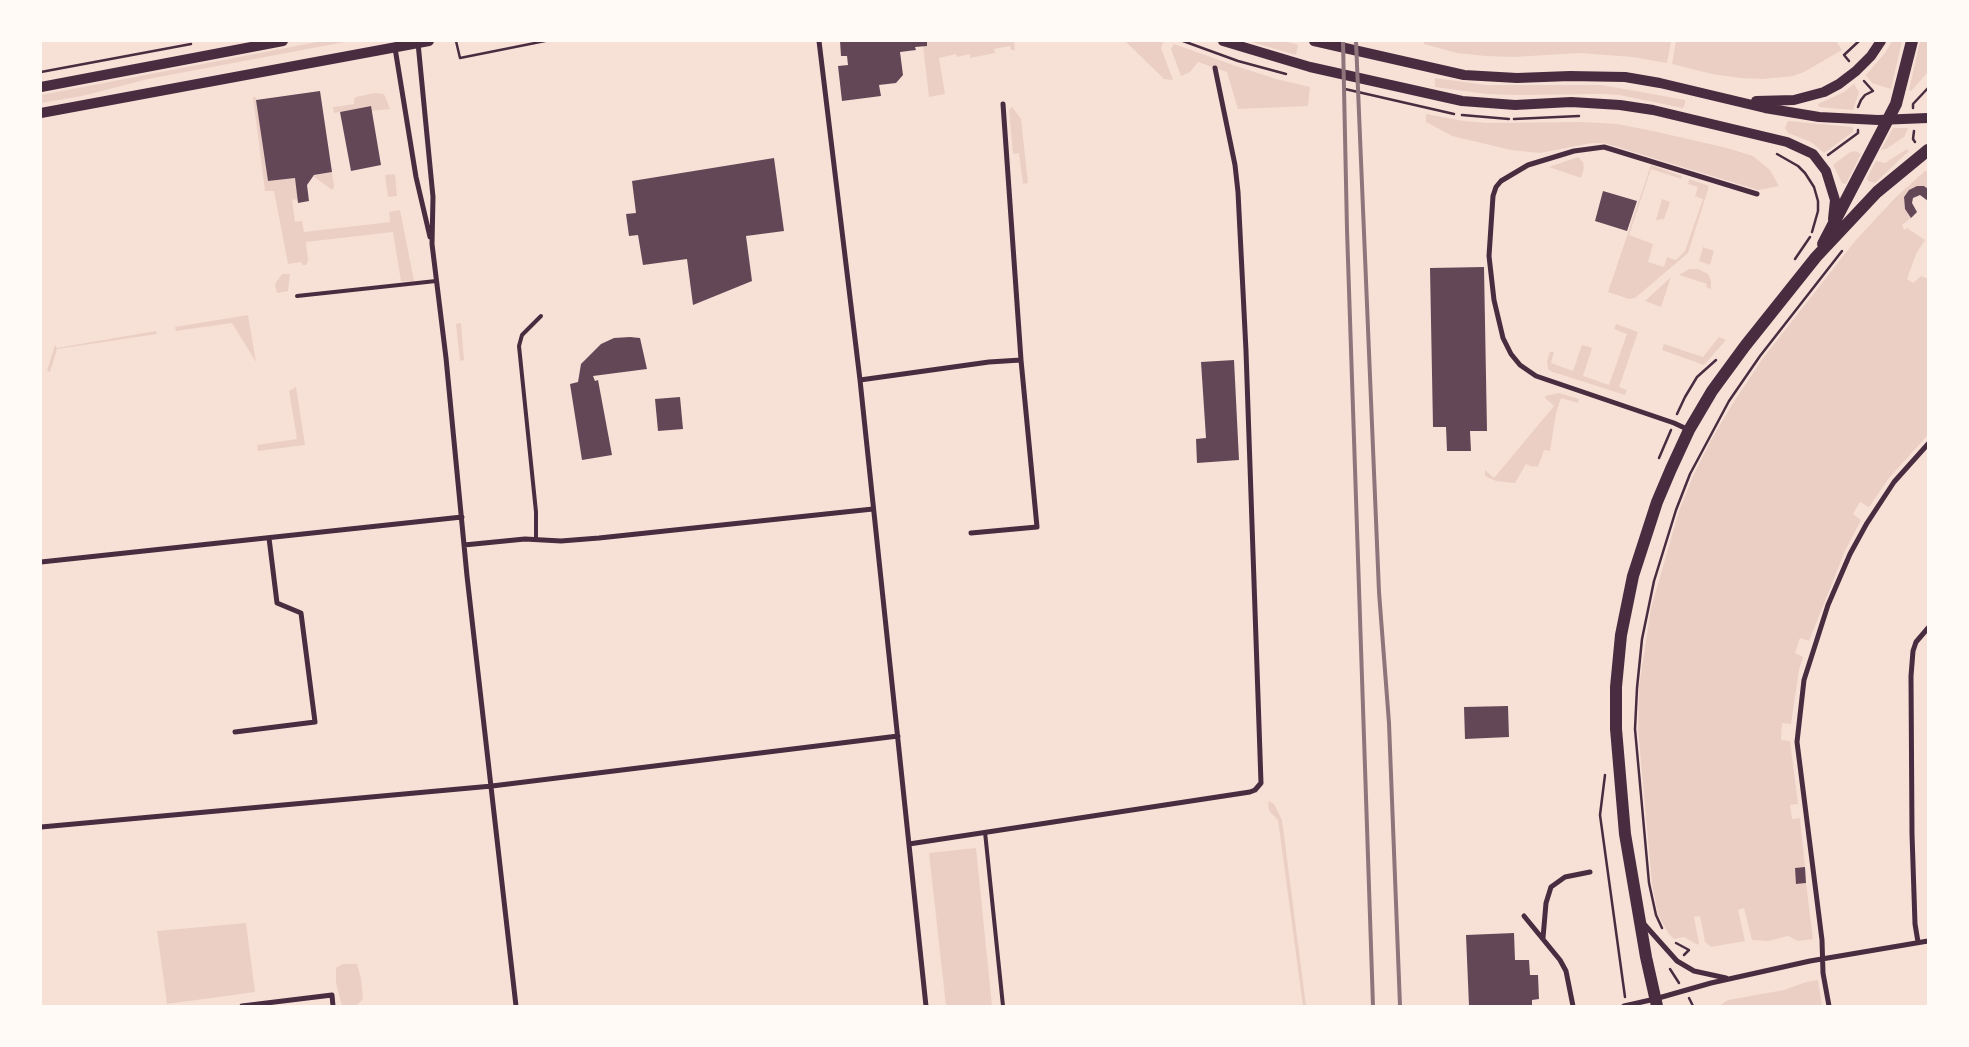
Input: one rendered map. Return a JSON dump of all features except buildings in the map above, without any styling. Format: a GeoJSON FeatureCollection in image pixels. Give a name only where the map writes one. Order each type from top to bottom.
{"type":"FeatureCollection","features":[{"type":"Feature","properties":{"kind":"main road"},"geometry":{"type":"LineString","coordinates":[[41,87],[283,41]]}},
{"type":"Feature","properties":{"kind":"main road"},"geometry":{"type":"LineString","coordinates":[[41,113],[395,45],[429,41]]}},
{"type":"Feature","properties":{"kind":"main road"},"geometry":{"type":"LineString","coordinates":[[1223,41],[1310,67],[1431,95],[1485,103],[1515,105],[1571,102],[1602,103],[1653,110],[1787,142],[1805,149],[1820,162],[1830,180],[1834,195],[1835,212],[1831,227]]}},
{"type":"Feature","properties":{"kind":"main road"},"geometry":{"type":"LineString","coordinates":[[1314,41],[1431,69],[1487,77],[1624,77],[1819,117],[1888,120],[1928,118]]}},
{"type":"Feature","properties":{"kind":"main road"},"geometry":{"type":"LineString","coordinates":[[1737,101],[1794,100],[1824,92],[1839,84],[1856,71],[1871,56],[1881,41]]}},
{"type":"Feature","properties":{"kind":"main road"},"geometry":{"type":"LineString","coordinates":[[1816,257],[1888,120],[1900,89],[1912,41]]}},
{"type":"Feature","properties":{"kind":"main road"},"geometry":{"type":"LineString","coordinates":[[1656,1002],[1625,834],[1616,729],[1616,687],[1620,635],[1634,576],[1657,502],[1689,430],[1717,383],[1816,257],[1883,187],[1928,150]]}},
{"type":"Feature","properties":{"kind":"street"},"geometry":{"type":"LineString","coordinates":[[819,41],[860,380],[926,1006]]}},
{"type":"Feature","properties":{"kind":"street"},"geometry":{"type":"LineString","coordinates":[[418,42],[432,196],[432,244],[516,1006]]}},
{"type":"Feature","properties":{"kind":"street"},"geometry":{"type":"LineString","coordinates":[[395,45],[416,177],[432,244]]}},
{"type":"Feature","properties":{"kind":"street"},"geometry":{"type":"LineString","coordinates":[[909,844],[1250,792],[1261,783],[1238,192],[1235,165],[1214,68]]}},
{"type":"Feature","properties":{"kind":"street"},"geometry":{"type":"LineString","coordinates":[[971,533],[1037,527],[1021,360],[1003,104]]}},
{"type":"Feature","properties":{"kind":"street"},"geometry":{"type":"LineString","coordinates":[[1689,430],[1674,423],[1536,376],[1520,365],[1511,354],[1503,338],[1497,317],[1490,275],[1491,203],[1496,187],[1513,173],[1546,158],[1574,151],[1604,147],[1756,194]]}},
{"type":"Feature","properties":{"kind":"street"},"geometry":{"type":"LineString","coordinates":[[860,380],[989,362],[1021,360]]}},
{"type":"Feature","properties":{"kind":"street"},"geometry":{"type":"LineString","coordinates":[[1829,1006],[1823,973],[1822,940],[1798,742],[1804,680],[1828,605],[1850,554],[1867,523],[1894,482],[1928,444]]}},
{"type":"Feature","properties":{"kind":"street"},"geometry":{"type":"LineString","coordinates":[[464,546],[536,540],[599,538],[873,510]]}},
{"type":"Feature","properties":{"kind":"street"},"geometry":{"type":"LineString","coordinates":[[41,562],[462,517]]}},
{"type":"Feature","properties":{"kind":"street"},"geometry":{"type":"LineString","coordinates":[[235,732],[315,722],[301,613],[277,603],[269,538]]}},
{"type":"Feature","properties":{"kind":"street"},"geometry":{"type":"LineString","coordinates":[[1918,942],[1915,924],[1912,834],[1911,686],[1912,662],[1916,642],[1928,628]]}},
{"type":"Feature","properties":{"kind":"street"},"geometry":{"type":"LineString","coordinates":[[41,827],[492,786],[898,736]]}},
{"type":"Feature","properties":{"kind":"street"},"geometry":{"type":"LineString","coordinates":[[1543,939],[1547,894],[1551,887],[1565,877],[1590,872]]}},
{"type":"Feature","properties":{"kind":"street"},"geometry":{"type":"LineString","coordinates":[[1524,916],[1566,971],[1573,1006]]}},
{"type":"Feature","properties":{"kind":"street"},"geometry":{"type":"LineString","coordinates":[[1639,918],[1656,940],[1677,961],[1694,971],[1728,978]]}},
{"type":"Feature","properties":{"kind":"street"},"geometry":{"type":"LineString","coordinates":[[1626,1005],[1656,1002],[1728,978],[1823,958],[1928,941]]}},
{"type":"Feature","properties":{"kind":"street"},"geometry":{"type":"LineString","coordinates":[[242,1006],[332,995],[334,1006]]}},
{"type":"Feature","properties":{"kind":"lane"},"geometry":{"type":"LineString","coordinates":[[297,296],[436,281]]}},
{"type":"Feature","properties":{"kind":"lane"},"geometry":{"type":"LineString","coordinates":[[536,540],[536,512],[519,346],[522,335],[541,316]]}},
{"type":"Feature","properties":{"kind":"lane"},"geometry":{"type":"LineString","coordinates":[[985,832],[1003,1006]]}},
{"type":"Feature","properties":{"kind":"path"},"geometry":{"type":"LineString","coordinates":[[456,41],[460,58],[545,41]]}},
{"type":"Feature","properties":{"kind":"path"},"geometry":{"type":"LineString","coordinates":[[1183,41],[1238,61],[1292,76]]}},
{"type":"Feature","properties":{"kind":"path"},"geometry":{"type":"LineString","coordinates":[[1844,55],[1859,41]]}},
{"type":"Feature","properties":{"kind":"path"},"geometry":{"type":"LineString","coordinates":[[41,72],[198,43]]}},
{"type":"Feature","properties":{"kind":"path"},"geometry":{"type":"LineString","coordinates":[[1338,88],[1431,109]]}},
{"type":"Feature","properties":{"kind":"path"},"geometry":{"type":"LineString","coordinates":[[1912,104],[1928,88]]}},
{"type":"Feature","properties":{"kind":"path"},"geometry":{"type":"LineString","coordinates":[[1820,162],[1858,133]]}},
{"type":"Feature","properties":{"kind":"path"},"geometry":{"type":"LineString","coordinates":[[1771,152],[1779,155],[1805,173],[1816,194],[1818,211],[1812,233],[1791,264]]}},
{"type":"Feature","properties":{"kind":"path"},"geometry":{"type":"LineString","coordinates":[[1664,930],[1656,915],[1649,884],[1636,729],[1637,688],[1642,639],[1654,581],[1676,510],[1690,474],[1725,408],[1760,356],[1846,246]]}},
{"type":"Feature","properties":{"kind":"path"},"geometry":{"type":"LineString","coordinates":[[1659,460],[1685,397],[1697,377],[1719,356]]}},
{"type":"Feature","properties":{"kind":"path"},"geometry":{"type":"LineString","coordinates":[[1604,768],[1600,816],[1617,928],[1619,962],[1626,1005]]}},
{"type":"Feature","properties":{"kind":"path"},"geometry":{"type":"LineString","coordinates":[[1673,940],[1689,950]]}},
{"type":"Feature","properties":{"kind":"shaded area"},"geometry":{"type":"Polygon","coordinates":[[[322,41],[350,41],[148,79],[82,96],[41,103],[41,95],[322,41]]]}},
{"type":"Feature","properties":{"kind":"shaded area"},"geometry":{"type":"Polygon","coordinates":[[[927,41],[1014,41],[1015,50],[1011,50],[1010,46],[994,49],[995,53],[970,58],[970,54],[957,57],[956,54],[939,58],[945,94],[929,97],[923,46],[927,46],[927,41]]]}},
{"type":"Feature","properties":{"kind":"shaded area"},"geometry":{"type":"Polygon","coordinates":[[[1125,41],[1164,41],[1161,48],[1173,80],[1164,79],[1125,41]]]}},
{"type":"Feature","properties":{"kind":"shaded area"},"geometry":{"type":"Polygon","coordinates":[[[1248,41],[1284,41],[1298,45],[1296,55],[1248,41]]]}},
{"type":"Feature","properties":{"kind":"shaded area"},"geometry":{"type":"Polygon","coordinates":[[[1424,41],[1671,41],[1667,63],[1632,57],[1580,53],[1514,57],[1485,56],[1457,53],[1424,44],[1424,41]]]}},
{"type":"Feature","properties":{"kind":"shaded area"},"geometry":{"type":"Polygon","coordinates":[[[1676,41],[1836,41],[1842,50],[1804,72],[1793,76],[1763,79],[1741,78],[1712,74],[1672,64],[1676,41]]]}},
{"type":"Feature","properties":{"kind":"shaded area"},"geometry":{"type":"Polygon","coordinates":[[[1892,41],[1902,41],[1891,89],[1872,83],[1866,75],[1885,53],[1892,41]]]}},
{"type":"Feature","properties":{"kind":"shaded area"},"geometry":{"type":"Polygon","coordinates":[[[1920,41],[1928,41],[1928,72],[1911,91],[1909,90],[1920,41]]]}},
{"type":"Feature","properties":{"kind":"shaded area"},"geometry":{"type":"Polygon","coordinates":[[[1174,44],[1276,79],[1310,87],[1308,106],[1238,109],[1227,72],[1198,62],[1190,72],[1181,76],[1171,49],[1174,44]]]}},
{"type":"Feature","properties":{"kind":"shaded area"},"geometry":{"type":"Polygon","coordinates":[[[1435,78],[1486,85],[1602,85],[1685,100],[1685,104],[1683,108],[1619,95],[1602,94],[1486,94],[1435,87],[1435,78]]]}},
{"type":"Feature","properties":{"kind":"shaded area"},"geometry":{"type":"Polygon","coordinates":[[[1854,84],[1859,92],[1853,110],[1819,107],[1818,104],[1844,92],[1854,84]]]}},
{"type":"Feature","properties":{"kind":"shaded area"},"geometry":{"type":"Polygon","coordinates":[[[374,93],[384,94],[390,109],[371,111],[370,106],[334,113],[333,107],[354,104],[356,97],[374,93]]]}},
{"type":"Feature","properties":{"kind":"shaded area"},"geometry":{"type":"Polygon","coordinates":[[[253,97],[256,97],[268,181],[295,178],[298,199],[292,200],[295,222],[302,221],[304,232],[390,222],[389,212],[400,210],[414,281],[401,281],[393,232],[306,242],[308,261],[306,265],[303,265],[301,262],[288,264],[274,191],[265,191],[253,97]]]}},
{"type":"Feature","properties":{"kind":"shaded area"},"geometry":{"type":"Polygon","coordinates":[[[1012,107],[1021,119],[1028,183],[1023,184],[1019,153],[1013,154],[1009,110],[1012,107]]]}},
{"type":"Feature","properties":{"kind":"shaded area"},"geometry":{"type":"Polygon","coordinates":[[[1426,114],[1487,123],[1583,122],[1617,124],[1653,131],[1753,156],[1770,170],[1779,186],[1758,190],[1604,143],[1592,143],[1540,153],[1511,150],[1452,136],[1426,122],[1426,114]]]}},
{"type":"Feature","properties":{"kind":"shaded area"},"geometry":{"type":"Polygon","coordinates":[[[1788,121],[1853,127],[1853,132],[1824,153],[1811,142],[1788,133],[1785,128],[1788,121]]]}},
{"type":"Feature","properties":{"kind":"shaded area"},"geometry":{"type":"Polygon","coordinates":[[[1893,128],[1908,128],[1904,137],[1886,149],[1881,150],[1893,128]]]}},
{"type":"Feature","properties":{"kind":"shaded area"},"geometry":{"type":"Polygon","coordinates":[[[1907,149],[1909,151],[1875,183],[1868,181],[1867,178],[1876,161],[1885,163],[1907,149]]]}},
{"type":"Feature","properties":{"kind":"shaded area"},"geometry":{"type":"Polygon","coordinates":[[[1856,151],[1861,154],[1846,184],[1842,183],[1833,165],[1850,152],[1856,151]]]}},
{"type":"Feature","properties":{"kind":"shaded area"},"geometry":{"type":"Polygon","coordinates":[[[1578,157],[1583,162],[1584,168],[1581,178],[1549,167],[1578,157]]]}},
{"type":"Feature","properties":{"kind":"shaded area"},"geometry":{"type":"Polygon","coordinates":[[[1651,165],[1682,176],[1681,179],[1651,169],[1629,235],[1653,244],[1648,262],[1664,267],[1667,257],[1676,260],[1685,251],[1703,199],[1695,196],[1698,187],[1688,184],[1689,179],[1709,186],[1688,253],[1635,298],[1629,299],[1608,292],[1651,165]]]}},
{"type":"Feature","properties":{"kind":"shaded area"},"geometry":{"type":"Polygon","coordinates":[[[1925,171],[1928,171],[1928,189],[1924,186],[1917,186],[1909,190],[1904,197],[1905,209],[1911,218],[1902,225],[1904,230],[1907,228],[1925,240],[1916,254],[1907,279],[1913,283],[1921,276],[1928,279],[1928,435],[1889,478],[1869,507],[1860,502],[1853,514],[1861,520],[1845,551],[1809,641],[1800,638],[1795,653],[1803,657],[1799,670],[1791,724],[1782,723],[1781,740],[1790,741],[1798,804],[1790,805],[1792,819],[1800,818],[1805,867],[1797,884],[1806,883],[1813,939],[1798,941],[1788,936],[1768,941],[1752,940],[1744,908],[1738,910],[1745,941],[1711,947],[1705,942],[1700,916],[1694,917],[1698,945],[1684,937],[1674,939],[1658,915],[1652,884],[1638,729],[1639,687],[1651,608],[1679,511],[1693,476],[1711,440],[1763,358],[1855,241],[1896,197],[1925,171]]]}},
{"type":"Feature","properties":{"kind":"shaded area"},"geometry":{"type":"Polygon","coordinates":[[[332,172],[334,187],[332,190],[313,176],[332,172]]]}},
{"type":"Feature","properties":{"kind":"shaded area"},"geometry":{"type":"Polygon","coordinates":[[[395,174],[397,196],[388,197],[385,175],[395,174]]]}},
{"type":"Feature","properties":{"kind":"shaded area"},"geometry":{"type":"Polygon","coordinates":[[[1662,199],[1670,202],[1664,219],[1656,220],[1662,199]]]}},
{"type":"Feature","properties":{"kind":"shaded area"},"geometry":{"type":"Polygon","coordinates":[[[1703,247],[1714,251],[1710,265],[1699,261],[1703,247]]]}},
{"type":"Feature","properties":{"kind":"shaded area"},"geometry":{"type":"Polygon","coordinates":[[[1689,269],[1698,269],[1708,274],[1711,281],[1711,289],[1706,287],[1707,284],[1679,275],[1689,269]]]}},
{"type":"Feature","properties":{"kind":"shaded area"},"geometry":{"type":"Polygon","coordinates":[[[282,274],[290,274],[288,291],[277,293],[275,284],[282,274]]]}},
{"type":"Feature","properties":{"kind":"shaded area"},"geometry":{"type":"Polygon","coordinates":[[[1671,277],[1661,307],[1645,301],[1671,277]]]}},
{"type":"Feature","properties":{"kind":"shaded area"},"geometry":{"type":"Polygon","coordinates":[[[248,315],[256,362],[232,323],[176,331],[175,327],[248,315]]]}},
{"type":"Feature","properties":{"kind":"shaded area"},"geometry":{"type":"Polygon","coordinates":[[[461,323],[464,360],[460,361],[456,324],[461,323]]]}},
{"type":"Feature","properties":{"kind":"shaded area"},"geometry":{"type":"Polygon","coordinates":[[[1616,324],[1638,332],[1619,387],[1627,390],[1625,395],[1548,369],[1547,361],[1550,352],[1554,352],[1551,363],[1573,371],[1582,345],[1592,348],[1583,376],[1609,385],[1627,334],[1614,329],[1616,324]]]}},
{"type":"Feature","properties":{"kind":"shaded area"},"geometry":{"type":"Polygon","coordinates":[[[156,331],[157,334],[57,349],[50,372],[47,371],[55,345],[57,348],[156,331]]]}},
{"type":"Feature","properties":{"kind":"shaded area"},"geometry":{"type":"Polygon","coordinates":[[[1719,337],[1726,340],[1704,365],[1662,350],[1664,344],[1703,357],[1719,337]]]}},
{"type":"Feature","properties":{"kind":"shaded area"},"geometry":{"type":"Polygon","coordinates":[[[296,387],[305,445],[258,451],[257,445],[297,439],[289,391],[296,387]]]}},
{"type":"Feature","properties":{"kind":"shaded area"},"geometry":{"type":"Polygon","coordinates":[[[1559,393],[1579,399],[1578,403],[1561,398],[1556,413],[1550,451],[1544,450],[1538,467],[1526,464],[1515,483],[1496,481],[1485,476],[1485,470],[1494,478],[1554,406],[1545,396],[1559,393]]]}},
{"type":"Feature","properties":{"kind":"shaded area"},"geometry":{"type":"Polygon","coordinates":[[[1268,801],[1274,804],[1282,820],[1306,1006],[1303,1006],[1278,820],[1269,811],[1268,801]]]}},
{"type":"Feature","properties":{"kind":"shaded area"},"geometry":{"type":"Polygon","coordinates":[[[976,848],[992,1006],[946,1006],[929,853],[976,848]]]}},
{"type":"Feature","properties":{"kind":"shaded area"},"geometry":{"type":"Polygon","coordinates":[[[246,923],[255,992],[167,1004],[157,931],[246,923]]]}},
{"type":"Feature","properties":{"kind":"shaded area"},"geometry":{"type":"Polygon","coordinates":[[[343,964],[357,964],[361,978],[363,999],[356,1006],[342,1006],[336,983],[336,968],[343,964]]]}},
{"type":"Feature","properties":{"kind":"shaded area"},"geometry":{"type":"Polygon","coordinates":[[[1818,980],[1822,1006],[1719,1006],[1728,1000],[1784,990],[1818,980]]]}},
{"type":"Feature","properties":{"kind":"railway"},"geometry":{"type":"LineString","coordinates":[[1343,41],[1347,230],[1373,1006]]}},
{"type":"Feature","properties":{"kind":"railway"},"geometry":{"type":"LineString","coordinates":[[1356,41],[1379,592],[1389,723],[1400,1006]]}}]}
